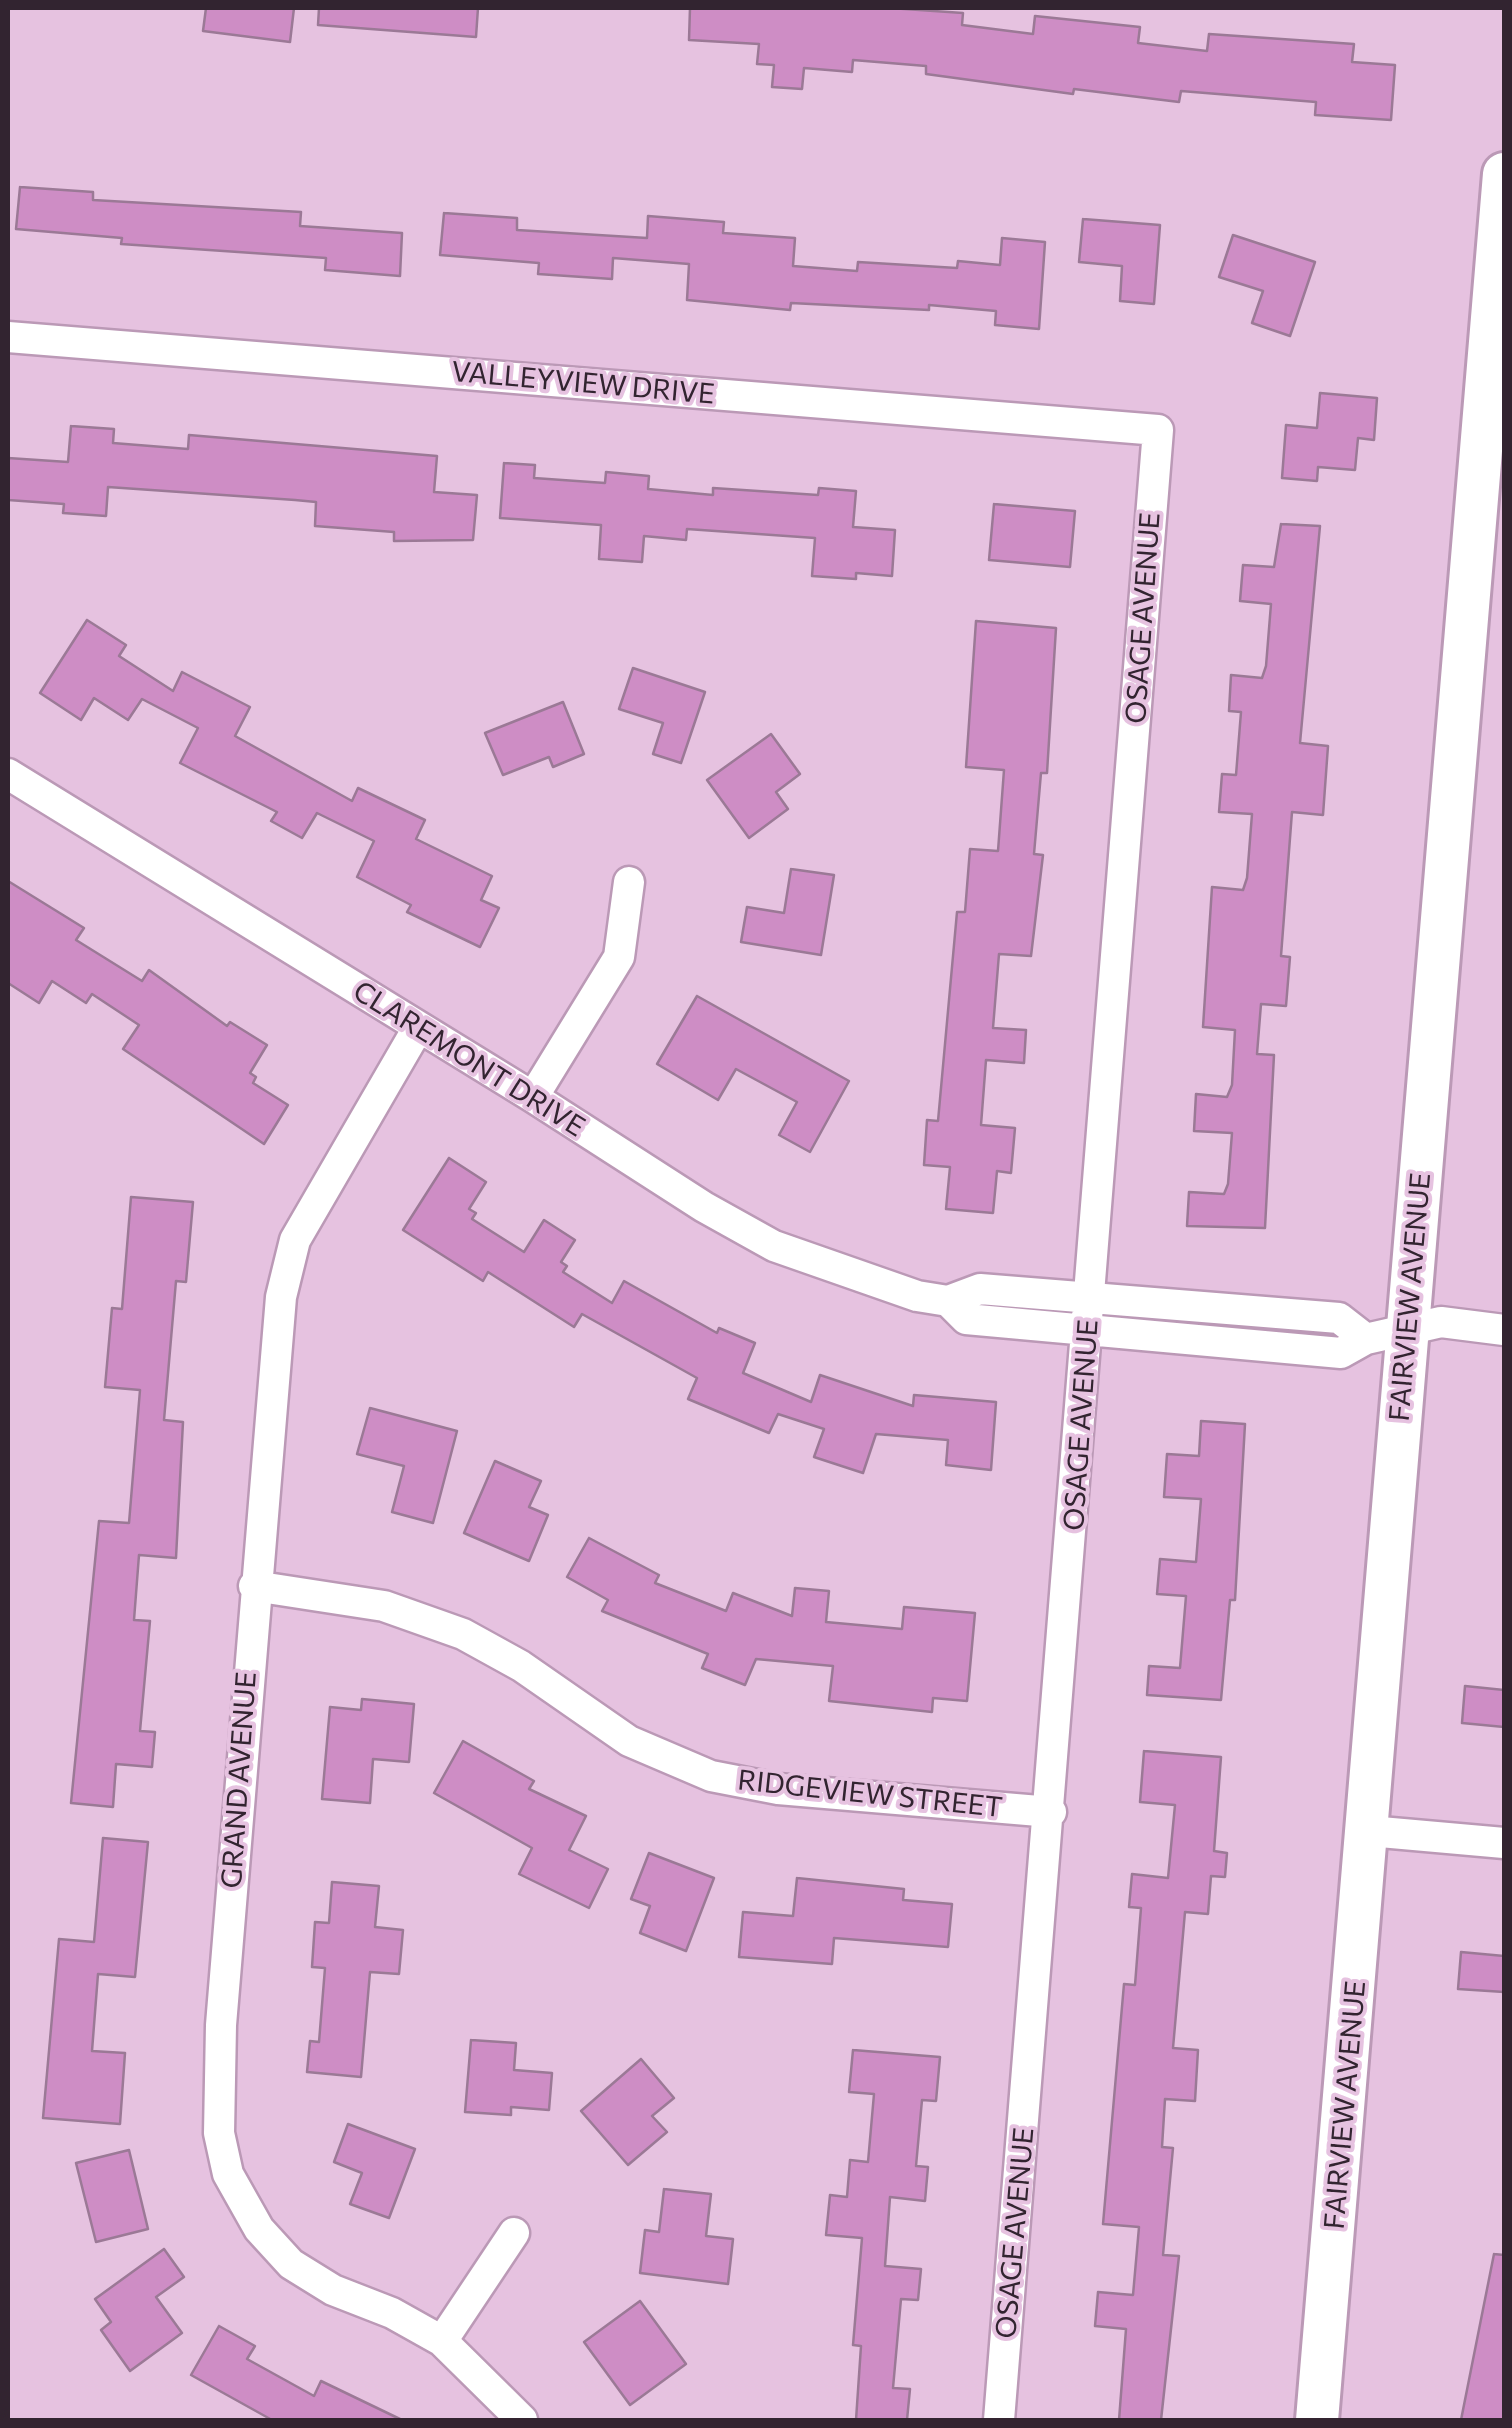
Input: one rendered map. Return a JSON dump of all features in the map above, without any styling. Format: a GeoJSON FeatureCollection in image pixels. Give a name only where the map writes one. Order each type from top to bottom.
{"type":"FeatureCollection","features":[{"type":"Feature","properties":{"kind":"street","name":"FAIRVIEW AVENUE"},"geometry":{"type":"LineString","coordinates":[[1317,2420],[1369,1831],[1386,1334],[1504,174]]}},
{"type":"Feature","properties":{"kind":"street","name":"VALLEYVIEW DRIVE"},"geometry":{"type":"LineString","coordinates":[[8,336],[1158,430]]}},
{"type":"Feature","properties":{"kind":"street","name":"OSAGE AVENUE"},"geometry":{"type":"LineString","coordinates":[[999,2420],[1051,1812],[1158,430]]}},
{"type":"Feature","properties":{"kind":"street","name":"CLAREMONT DRIVE"},"geometry":{"type":"LineString","coordinates":[[8,774],[533,1097],[704,1207],[774,1246],[917,1296],[948,1301],[980,1289],[1339,1318],[1386,1334]]}},
{"type":"Feature","properties":{"kind":"street"},"geometry":{"type":"LineString","coordinates":[[533,1097],[620,958],[629,882]]}},
{"type":"Feature","properties":{"kind":"street","name":"GRAND AVENUE"},"geometry":{"type":"LineString","coordinates":[[418,1028],[296,1240],[274,1351],[218,2080],[219,2132],[228,2174],[259,2229],[291,2264],[333,2290],[392,2313],[442,2341],[522,2420]]}},
{"type":"Feature","properties":{"kind":"street","name":"CLAREMONT DRIVE"},"geometry":{"type":"LineString","coordinates":[[948,1301],[966,1319],[1341,1354],[1386,1334]]}},
{"type":"Feature","properties":{"kind":"street"},"geometry":{"type":"LineString","coordinates":[[1386,1334],[1441,1322],[1504,1330]]}},
{"type":"Feature","properties":{"kind":"street","name":"RIDGEVIEW STREET"},"geometry":{"type":"LineString","coordinates":[[254,1586],[384,1606],[464,1634],[521,1666],[628,1741],[711,1776],[778,1790],[1051,1812]]}},
{"type":"Feature","properties":{"kind":"street"},"geometry":{"type":"LineString","coordinates":[[1369,1831],[1504,1843]]}},
{"type":"Feature","properties":{"kind":"street"},"geometry":{"type":"LineString","coordinates":[[442,2341],[514,2233]]}},
{"type":"Feature","properties":{"kind":"building"},"geometry":{"type":"Polygon","coordinates":[[[206,8],[294,8],[290,42],[203,31],[206,8]]]}},
{"type":"Feature","properties":{"kind":"building"},"geometry":{"type":"Polygon","coordinates":[[[319,8],[478,8],[476,37],[318,25],[319,8]]]}},
{"type":"Feature","properties":{"kind":"building"},"geometry":{"type":"Polygon","coordinates":[[[690,8],[890,8],[963,13],[962,25],[1033,34],[1035,16],[1140,27],[1138,43],[1207,51],[1209,34],[1354,44],[1352,62],[1395,65],[1391,120],[1315,115],[1316,102],[1181,91],[1179,102],[1074,89],[1073,94],[926,74],[926,66],[853,60],[852,72],[804,68],[802,89],[772,87],[774,65],[757,64],[759,44],[689,40],[690,8]]]}},
{"type":"Feature","properties":{"kind":"building"},"geometry":{"type":"Polygon","coordinates":[[[20,187],[93,192],[93,200],[301,212],[300,226],[402,233],[400,276],[325,270],[326,258],[121,244],[122,238],[16,229],[20,187]]]}},
{"type":"Feature","properties":{"kind":"building"},"geometry":{"type":"Polygon","coordinates":[[[444,213],[517,218],[517,230],[647,238],[648,216],[724,222],[723,233],[795,238],[793,266],[857,271],[858,262],[957,268],[958,261],[1000,265],[1002,238],[1045,242],[1039,329],[995,325],[996,311],[929,305],[929,310],[791,303],[790,310],[687,300],[689,264],[613,258],[612,279],[538,274],[539,263],[440,255],[444,213]]]}},
{"type":"Feature","properties":{"kind":"building"},"geometry":{"type":"Polygon","coordinates":[[[1083,219],[1160,225],[1154,304],[1120,301],[1122,266],[1079,262],[1083,219]]]}},
{"type":"Feature","properties":{"kind":"building"},"geometry":{"type":"Polygon","coordinates":[[[1233,235],[1315,262],[1290,336],[1252,323],[1263,291],[1219,277],[1233,235]]]}},
{"type":"Feature","properties":{"kind":"building"},"geometry":{"type":"Polygon","coordinates":[[[1320,393],[1377,398],[1374,440],[1358,438],[1355,470],[1318,467],[1317,481],[1282,478],[1286,425],[1317,428],[1320,393]]]}},
{"type":"Feature","properties":{"kind":"building"},"geometry":{"type":"Polygon","coordinates":[[[71,426],[114,429],[113,443],[188,449],[189,435],[437,456],[434,492],[477,495],[473,540],[394,541],[394,532],[315,526],[316,502],[295,500],[108,487],[106,516],[63,513],[64,504],[8,500],[8,458],[68,462],[71,426]]]}},
{"type":"Feature","properties":{"kind":"building"},"geometry":{"type":"Polygon","coordinates":[[[504,463],[535,465],[534,478],[605,483],[606,472],[649,476],[648,489],[713,495],[713,488],[818,495],[819,488],[856,491],[853,527],[895,530],[892,576],[812,576],[815,538],[687,529],[686,540],[644,536],[642,562],[599,559],[601,525],[500,518],[504,463]]]}},
{"type":"Feature","properties":{"kind":"building"},"geometry":{"type":"Polygon","coordinates":[[[994,504],[1075,511],[1070,567],[989,560],[994,504]]]}},
{"type":"Feature","properties":{"kind":"building"},"geometry":{"type":"Polygon","coordinates":[[[1281,524],[1320,526],[1300,743],[1328,746],[1323,815],[1292,812],[1281,956],[1290,957],[1286,1006],[1261,1004],[1257,1054],[1274,1055],[1265,1228],[1187,1226],[1189,1192],[1224,1194],[1228,1184],[1232,1133],[1194,1131],[1196,1094],[1227,1097],[1232,1085],[1235,1030],[1203,1027],[1212,887],[1243,890],[1247,878],[1252,814],[1219,812],[1222,774],[1236,775],[1241,712],[1229,711],[1231,675],[1262,678],[1266,666],[1271,604],[1240,601],[1243,565],[1274,567],[1281,524]]]}},
{"type":"Feature","properties":{"kind":"building"},"geometry":{"type":"Polygon","coordinates":[[[87,620],[126,645],[119,656],[173,691],[182,672],[250,707],[235,736],[352,801],[358,788],[425,820],[416,839],[492,876],[481,900],[499,908],[480,947],[407,912],[411,905],[357,877],[374,841],[317,813],[302,838],[271,821],[277,812],[180,763],[198,728],[142,699],[128,720],[94,698],[81,720],[40,693],[87,620]]]}},
{"type":"Feature","properties":{"kind":"building"},"geometry":{"type":"Polygon","coordinates":[[[976,621],[1056,628],[1047,773],[1041,773],[1034,854],[1043,855],[1031,956],[999,954],[993,1028],[1026,1030],[1024,1063],[986,1060],[981,1125],[1015,1128],[1011,1173],[997,1171],[993,1213],[946,1209],[950,1167],[924,1165],[927,1120],[938,1121],[957,912],[965,912],[970,849],[998,851],[1004,770],[966,767],[976,621]]]}},
{"type":"Feature","properties":{"kind":"building"},"geometry":{"type":"Polygon","coordinates":[[[633,668],[705,692],[681,763],[653,754],[663,723],[619,709],[633,668]]]}},
{"type":"Feature","properties":{"kind":"building"},"geometry":{"type":"Polygon","coordinates":[[[563,702],[584,754],[553,767],[549,757],[503,775],[485,733],[563,702]]]}},
{"type":"Feature","properties":{"kind":"building"},"geometry":{"type":"Polygon","coordinates":[[[771,734],[800,774],[776,792],[788,809],[749,838],[707,780],[771,734]]]}},
{"type":"Feature","properties":{"kind":"building"},"geometry":{"type":"Polygon","coordinates":[[[791,869],[834,875],[821,955],[741,942],[747,907],[784,913],[791,869]]]}},
{"type":"Feature","properties":{"kind":"building"},"geometry":{"type":"Polygon","coordinates":[[[8,881],[84,928],[76,940],[142,981],[149,970],[227,1026],[230,1022],[267,1045],[250,1073],[256,1077],[253,1083],[288,1105],[264,1144],[123,1049],[139,1025],[92,994],[86,1003],[52,981],[39,1003],[8,983],[8,881]]]}},
{"type":"Feature","properties":{"kind":"building"},"geometry":{"type":"Polygon","coordinates":[[[697,996],[849,1081],[810,1152],[779,1135],[797,1102],[736,1069],[718,1100],[657,1064],[697,996]]]}},
{"type":"Feature","properties":{"kind":"building"},"geometry":{"type":"Polygon","coordinates":[[[449,1158],[486,1182],[469,1209],[476,1213],[472,1219],[524,1252],[544,1220],[575,1240],[561,1262],[567,1266],[563,1272],[612,1303],[624,1281],[717,1333],[719,1328],[755,1343],[743,1373],[811,1402],[820,1375],[913,1406],[914,1395],[996,1402],[991,1470],[946,1465],[948,1440],[876,1434],[863,1473],[814,1457],[824,1429],[778,1414],[769,1433],[688,1399],[697,1378],[582,1314],[574,1327],[488,1272],[483,1281],[403,1230],[449,1158]]]}},
{"type":"Feature","properties":{"kind":"building"},"geometry":{"type":"Polygon","coordinates":[[[131,1197],[193,1202],[186,1282],[176,1281],[164,1420],[183,1422],[176,1558],[139,1555],[134,1620],[150,1621],[140,1731],[155,1732],[152,1767],[116,1764],[113,1807],[71,1803],[99,1521],[129,1523],[140,1390],[105,1387],[112,1308],[122,1309],[131,1197]]]}},
{"type":"Feature","properties":{"kind":"building"},"geometry":{"type":"Polygon","coordinates":[[[370,1408],[457,1431],[433,1523],[392,1512],[404,1466],[357,1454],[370,1408]]]}},
{"type":"Feature","properties":{"kind":"building"},"geometry":{"type":"Polygon","coordinates":[[[1201,1421],[1245,1424],[1235,1600],[1230,1600],[1221,1700],[1147,1695],[1149,1666],[1180,1668],[1186,1596],[1157,1594],[1160,1559],[1196,1562],[1201,1499],[1164,1497],[1167,1454],[1199,1456],[1201,1421]]]}},
{"type":"Feature","properties":{"kind":"building"},"geometry":{"type":"Polygon","coordinates":[[[495,1461],[541,1481],[529,1507],[548,1515],[529,1561],[464,1533],[495,1461]]]}},
{"type":"Feature","properties":{"kind":"building"},"geometry":{"type":"Polygon","coordinates":[[[589,1538],[659,1575],[655,1583],[726,1611],[733,1593],[792,1616],[795,1588],[829,1591],[826,1622],[902,1629],[904,1607],[975,1613],[967,1701],[933,1698],[932,1712],[829,1701],[833,1666],[756,1659],[745,1685],[702,1668],[708,1654],[602,1611],[608,1600],[567,1577],[589,1538]]]}},
{"type":"Feature","properties":{"kind":"building"},"geometry":{"type":"Polygon","coordinates":[[[1465,1686],[1504,1690],[1504,1727],[1462,1723],[1465,1686]]]}},
{"type":"Feature","properties":{"kind":"building"},"geometry":{"type":"Polygon","coordinates":[[[362,1699],[414,1704],[409,1762],[373,1759],[370,1803],[322,1799],[330,1707],[361,1710],[362,1699]]]}},
{"type":"Feature","properties":{"kind":"building"},"geometry":{"type":"Polygon","coordinates":[[[463,1741],[534,1781],[529,1789],[586,1816],[569,1850],[608,1869],[589,1908],[519,1874],[532,1848],[434,1793],[463,1741]]]}},
{"type":"Feature","properties":{"kind":"building"},"geometry":{"type":"Polygon","coordinates":[[[1144,1751],[1221,1757],[1214,1851],[1227,1853],[1225,1877],[1211,1876],[1208,1914],[1185,1912],[1173,2048],[1198,2050],[1195,2101],[1165,2099],[1162,2147],[1173,2148],[1163,2255],[1179,2256],[1161,2420],[1119,2420],[1126,2329],[1095,2326],[1098,2292],[1133,2295],[1139,2227],[1103,2224],[1124,1984],[1135,1985],[1141,1908],[1129,1907],[1132,1874],[1168,1878],[1175,1805],[1140,1802],[1144,1751]]]}},
{"type":"Feature","properties":{"kind":"building"},"geometry":{"type":"Polygon","coordinates":[[[103,1838],[148,1842],[135,1977],[98,1974],[92,2051],[125,2053],[120,2124],[43,2118],[59,1939],[94,1942],[103,1838]]]}},
{"type":"Feature","properties":{"kind":"building"},"geometry":{"type":"Polygon","coordinates":[[[649,1853],[714,1878],[686,1951],[640,1933],[650,1906],[631,1899],[649,1853]]]}},
{"type":"Feature","properties":{"kind":"building"},"geometry":{"type":"Polygon","coordinates":[[[797,1878],[904,1889],[903,1900],[952,1904],[948,1947],[834,1938],[832,1964],[739,1957],[743,1912],[793,1916],[797,1878]]]}},
{"type":"Feature","properties":{"kind":"building"},"geometry":{"type":"Polygon","coordinates":[[[332,1882],[379,1886],[375,1927],[403,1930],[399,1974],[370,1972],[361,2077],[307,2072],[310,2041],[319,2042],[325,1968],[312,1967],[315,1922],[329,1923],[332,1882]]]}},
{"type":"Feature","properties":{"kind":"building"},"geometry":{"type":"Polygon","coordinates":[[[1461,1952],[1504,1956],[1504,1992],[1458,1989],[1461,1952]]]}},
{"type":"Feature","properties":{"kind":"building"},"geometry":{"type":"Polygon","coordinates":[[[471,2040],[516,2043],[514,2070],[552,2073],[549,2110],[511,2107],[511,2115],[465,2112],[471,2040]]]}},
{"type":"Feature","properties":{"kind":"building"},"geometry":{"type":"Polygon","coordinates":[[[853,2050],[940,2057],[936,2101],[922,2100],[916,2166],[928,2167],[925,2201],[890,2197],[885,2266],[921,2269],[918,2300],[901,2299],[893,2388],[910,2389],[907,2420],[856,2420],[861,2346],[853,2345],[862,2238],[826,2235],[830,2195],[847,2197],[850,2160],[868,2162],[874,2094],[849,2092],[853,2050]]]}},
{"type":"Feature","properties":{"kind":"building"},"geometry":{"type":"Polygon","coordinates":[[[641,2059],[674,2098],[652,2116],[667,2132],[628,2165],[581,2111],[641,2059]]]}},
{"type":"Feature","properties":{"kind":"building"},"geometry":{"type":"Polygon","coordinates":[[[348,2124],[415,2149],[389,2218],[350,2204],[362,2173],[334,2162],[348,2124]]]}},
{"type":"Feature","properties":{"kind":"building"},"geometry":{"type":"Polygon","coordinates":[[[129,2150],[148,2229],[96,2242],[76,2163],[129,2150]]]}},
{"type":"Feature","properties":{"kind":"building"},"geometry":{"type":"Polygon","coordinates":[[[664,2189],[711,2194],[706,2236],[733,2239],[728,2284],[640,2273],[645,2230],[659,2232],[664,2189]]]}},
{"type":"Feature","properties":{"kind":"building"},"geometry":{"type":"Polygon","coordinates":[[[164,2249],[184,2277],[156,2297],[182,2333],[130,2371],[101,2330],[111,2322],[95,2299],[164,2249]]]}},
{"type":"Feature","properties":{"kind":"building"},"geometry":{"type":"Polygon","coordinates":[[[1494,2254],[1504,2255],[1504,2420],[1461,2420],[1494,2254]]]}},
{"type":"Feature","properties":{"kind":"building"},"geometry":{"type":"Polygon","coordinates":[[[640,2301],[686,2364],[630,2405],[584,2342],[640,2301]]]}},
{"type":"Feature","properties":{"kind":"building"},"geometry":{"type":"Polygon","coordinates":[[[219,2326],[255,2346],[247,2359],[314,2396],[321,2381],[402,2420],[272,2420],[191,2375],[219,2326]]]}}]}
